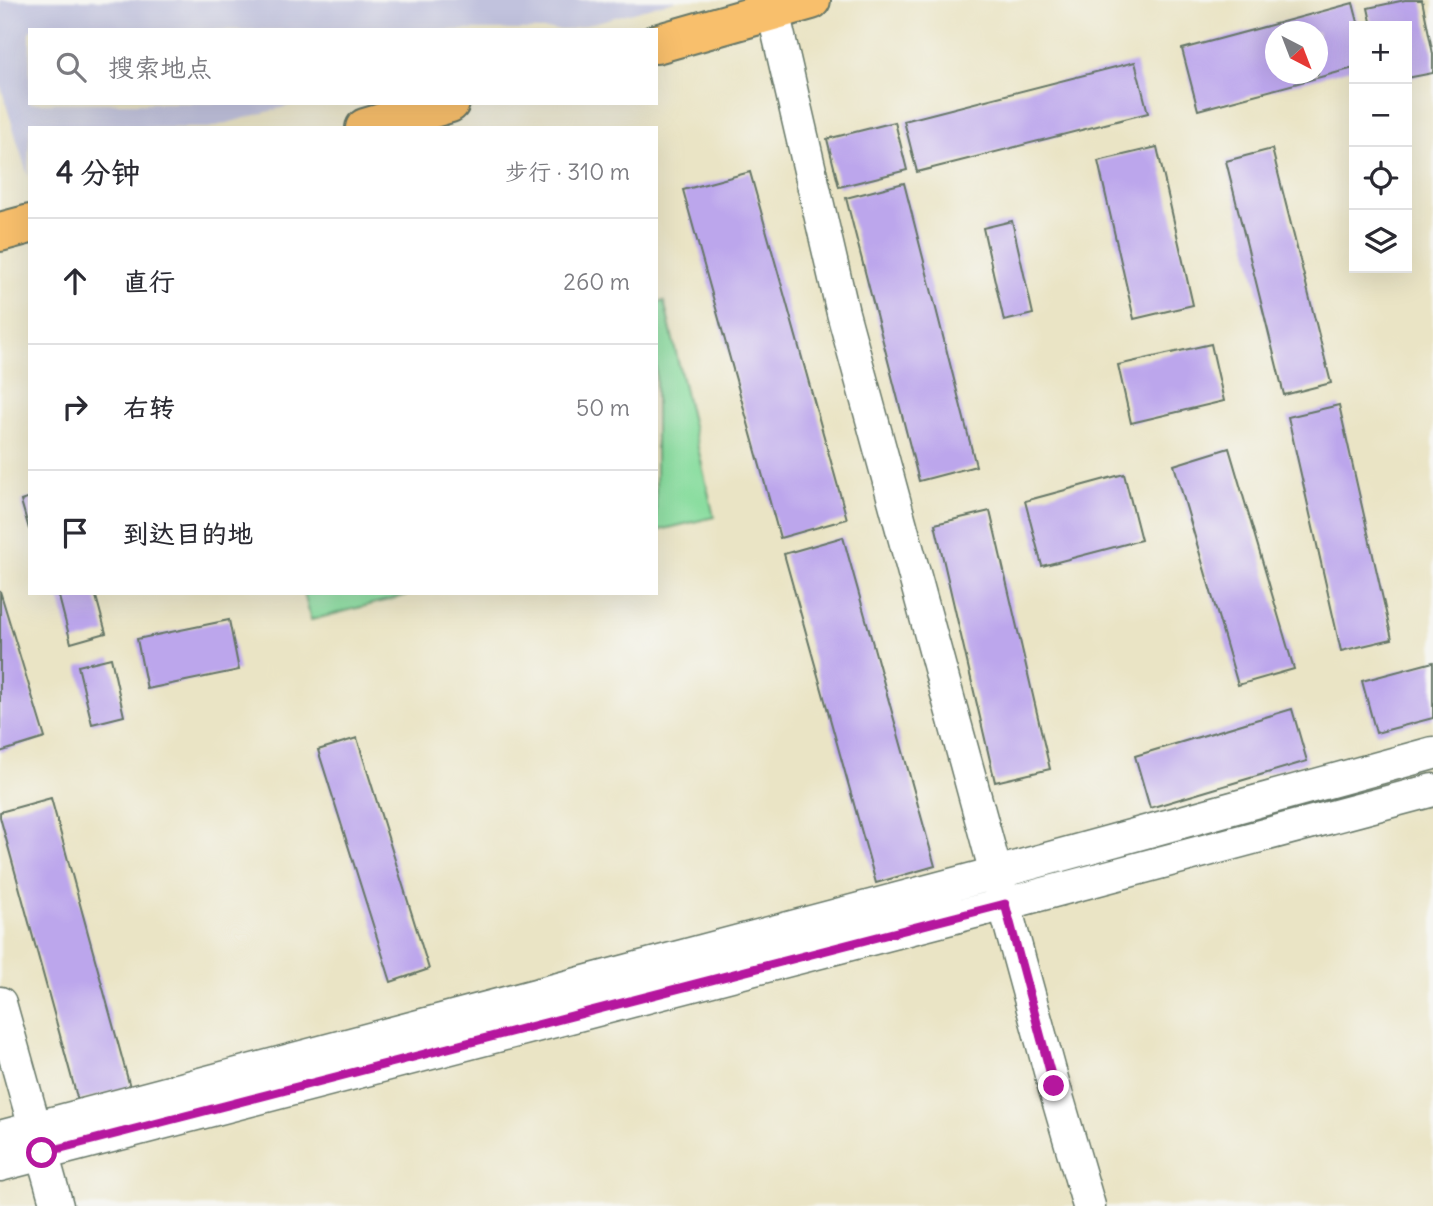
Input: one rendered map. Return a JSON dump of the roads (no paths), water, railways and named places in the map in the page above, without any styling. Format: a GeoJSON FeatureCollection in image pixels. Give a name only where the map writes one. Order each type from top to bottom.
{"type":"FeatureCollection","features":[{"type":"Feature","properties":{"kind":"main road"},"geometry":{"type":"LineString","coordinates":[[658,43],[811,0]]}},
{"type":"Feature","properties":{"kind":"main road"},"geometry":{"type":"LineString","coordinates":[[372,126],[443,105]]}},
{"type":"Feature","properties":{"kind":"main road"},"geometry":{"type":"LineString","coordinates":[[0,232],[28,225]]}},
{"type":"Feature","properties":{"kind":"street"},"geometry":{"type":"LineString","coordinates":[[774,10],[843,313],[1089,1206]]}},
{"type":"Feature","properties":{"kind":"street"},"geometry":{"type":"LineString","coordinates":[[0,1165],[38,1141],[1433,753]]}},
{"type":"Feature","properties":{"kind":"street"},"geometry":{"type":"LineString","coordinates":[[0,1137],[38,1141],[1005,904],[1433,790]]}},
{"type":"Feature","properties":{"kind":"street"},"geometry":{"type":"LineString","coordinates":[[0,1003],[57,1206]]}}]}
